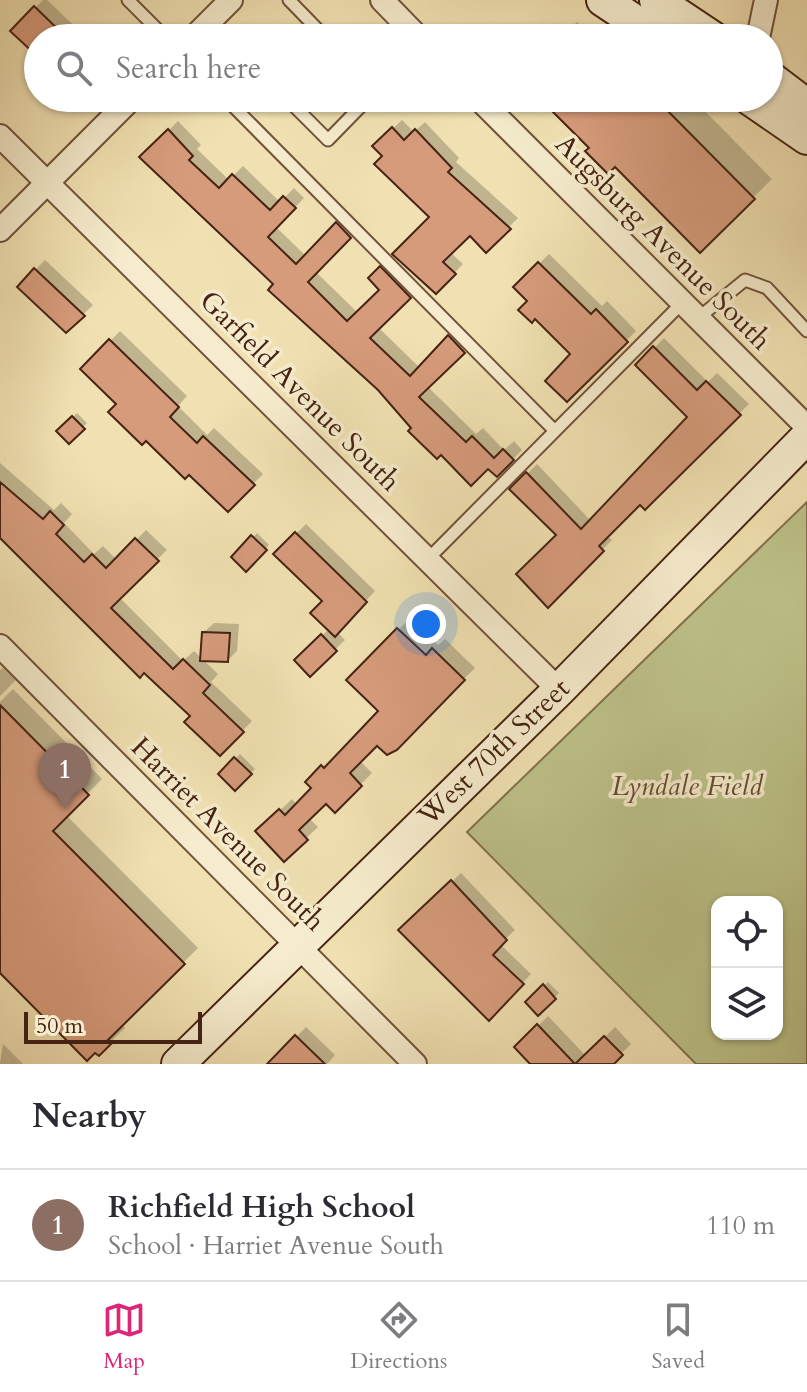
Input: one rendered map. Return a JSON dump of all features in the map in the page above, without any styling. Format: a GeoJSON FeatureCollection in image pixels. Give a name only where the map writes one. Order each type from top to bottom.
{"type":"FeatureCollection","features":[{"type":"Feature","properties":{"kind":"street"},"geometry":{"type":"LineString","coordinates":[[209,22],[231,0]]}},
{"type":"Feature","properties":{"kind":"street"},"geometry":{"type":"LineString","coordinates":[[382,0],[405,24]]}},
{"type":"Feature","properties":{"kind":"street"},"geometry":{"type":"LineString","coordinates":[[603,0],[639,24]]}},
{"type":"Feature","properties":{"kind":"street"},"geometry":{"type":"LineString","coordinates":[[656,0],[692,24]]}},
{"type":"Feature","properties":{"kind":"street"},"geometry":{"type":"LineString","coordinates":[[761,24],[766,0]]}},
{"type":"Feature","properties":{"kind":"street"},"geometry":{"type":"LineString","coordinates":[[783,100],[807,106]]}},
{"type":"Feature","properties":{"kind":"street"},"geometry":{"type":"LineString","coordinates":[[0,230],[118,112]]}},
{"type":"Feature","properties":{"kind":"street","name":"Augsburg Avenue South"},"geometry":{"type":"LineString","coordinates":[[492,112],[807,427]]}},
{"type":"Feature","properties":{"kind":"street"},"geometry":{"type":"LineString","coordinates":[[778,112],[807,138]]}},
{"type":"Feature","properties":{"kind":"street","name":"Garfield Avenue South"},"geometry":{"type":"LineString","coordinates":[[0,136],[559,690]]}},
{"type":"Feature","properties":{"kind":"street","name":"West 70th Street"},"geometry":{"type":"LineString","coordinates":[[178,1064],[559,690],[807,437]]}},
{"type":"Feature","properties":{"kind":"street","name":"Harriet Avenue South"},"geometry":{"type":"LineString","coordinates":[[0,646],[415,1064]]}},
{"type":"Feature","properties":{"kind":"lane"},"geometry":{"type":"LineString","coordinates":[[128,0],[152,24]]}},
{"type":"Feature","properties":{"kind":"lane"},"geometry":{"type":"LineString","coordinates":[[289,0],[312,24]]}},
{"type":"Feature","properties":{"kind":"lane"},"geometry":{"type":"LineString","coordinates":[[239,112],[554,430]]}},
{"type":"Feature","properties":{"kind":"lane"},"geometry":{"type":"LineString","coordinates":[[300,112],[328,140],[355,112]]}},
{"type":"Feature","properties":{"kind":"lane"},"geometry":{"type":"LineString","coordinates":[[428,559],[554,430],[689,312],[745,280],[767,288],[807,331]]}},
{"type":"Feature","properties":{"kind":"green space","name":"Lyndale Field"},"geometry":{"type":"Polygon","coordinates":[[[807,502],[807,1064],[696,1064],[467,832],[807,502]]]}},
{"type":"Feature","properties":{"kind":"building"},"geometry":{"type":"Polygon","coordinates":[[[34,6],[53,24],[24,24],[24,44],[10,31],[34,6]]]}},
{"type":"Feature","properties":{"kind":"building"},"geometry":{"type":"Polygon","coordinates":[[[553,112],[669,112],[755,199],[700,253],[615,167],[608,174],[585,151],[589,148],[553,112]]]}},
{"type":"Feature","properties":{"kind":"building"},"geometry":{"type":"Polygon","coordinates":[[[392,127],[404,140],[415,129],[452,168],[448,172],[511,229],[486,253],[470,236],[443,262],[456,274],[436,294],[392,254],[429,217],[374,164],[382,156],[372,146],[392,127]]]}},
{"type":"Feature","properties":{"kind":"building"},"geometry":{"type":"Polygon","coordinates":[[[168,129],[193,156],[189,160],[219,188],[232,174],[270,210],[283,196],[296,208],[268,237],[296,264],[336,222],[351,238],[308,282],[347,321],[379,290],[368,278],[380,266],[411,298],[370,338],[410,376],[448,335],[465,353],[419,397],[466,442],[472,436],[494,458],[503,449],[514,460],[497,477],[488,469],[471,486],[441,455],[437,459],[408,431],[411,428],[378,390],[268,290],[273,284],[139,157],[168,129]]]}},
{"type":"Feature","properties":{"kind":"building"},"geometry":{"type":"Polygon","coordinates":[[[538,262],[591,314],[596,309],[628,342],[567,402],[545,381],[570,354],[535,319],[532,323],[518,310],[527,301],[513,287],[538,262]]]}},
{"type":"Feature","properties":{"kind":"building"},"geometry":{"type":"Polygon","coordinates":[[[34,268],[85,316],[66,333],[17,287],[34,268]]]}},
{"type":"Feature","properties":{"kind":"building"},"geometry":{"type":"Polygon","coordinates":[[[109,339],[179,407],[170,417],[197,443],[203,436],[255,485],[228,512],[189,475],[185,479],[146,441],[142,445],[108,412],[116,404],[80,369],[109,339]]]}},
{"type":"Feature","properties":{"kind":"building"},"geometry":{"type":"Polygon","coordinates":[[[653,346],[697,390],[706,381],[741,415],[645,510],[640,505],[599,546],[604,551],[548,608],[516,574],[556,535],[509,489],[526,472],[581,529],[687,417],[635,365],[653,346]]]}},
{"type":"Feature","properties":{"kind":"building"},"geometry":{"type":"Polygon","coordinates":[[[72,416],[85,429],[69,444],[56,431],[72,416]]]}},
{"type":"Feature","properties":{"kind":"building"},"geometry":{"type":"Polygon","coordinates":[[[0,482],[43,519],[50,511],[64,525],[56,534],[84,562],[92,554],[106,568],[135,538],[159,561],[111,608],[173,669],[183,659],[210,685],[203,693],[244,732],[220,756],[184,722],[190,716],[144,673],[140,678],[0,538],[0,482]]]}},
{"type":"Feature","properties":{"kind":"building"},"geometry":{"type":"Polygon","coordinates":[[[295,532],[367,602],[335,637],[310,613],[322,601],[273,554],[295,532]]]}},
{"type":"Feature","properties":{"kind":"building"},"geometry":{"type":"Polygon","coordinates":[[[251,535],[267,550],[246,572],[231,557],[251,535]]]}},
{"type":"Feature","properties":{"kind":"building"},"geometry":{"type":"Polygon","coordinates":[[[397,628],[426,655],[432,648],[465,680],[397,750],[387,755],[377,746],[350,773],[362,786],[335,813],[326,804],[299,830],[308,840],[284,862],[255,831],[279,809],[285,815],[311,788],[305,782],[321,765],[324,768],[378,711],[346,680],[397,628]]]}},
{"type":"Feature","properties":{"kind":"building"},"geometry":{"type":"Polygon","coordinates":[[[202,632],[230,633],[228,662],[200,661],[202,632]]]}},
{"type":"Feature","properties":{"kind":"building"},"geometry":{"type":"Polygon","coordinates":[[[321,634],[337,651],[310,677],[294,660],[321,634]]]}},
{"type":"Feature","properties":{"kind":"building"},"geometry":{"type":"Polygon","coordinates":[[[0,705],[89,795],[53,831],[185,964],[108,1040],[112,1043],[99,1056],[95,1053],[87,1061],[0,973],[0,705]]]}},
{"type":"Feature","properties":{"kind":"building"},"geometry":{"type":"Polygon","coordinates":[[[234,757],[252,774],[235,791],[218,774],[234,757]]]}},
{"type":"Feature","properties":{"kind":"building"},"geometry":{"type":"Polygon","coordinates":[[[451,880],[507,940],[493,955],[524,984],[489,1021],[398,930],[451,880]]]}},
{"type":"Feature","properties":{"kind":"building"},"geometry":{"type":"Polygon","coordinates":[[[543,984],[556,999],[538,1016],[525,1002],[543,984]]]}},
{"type":"Feature","properties":{"kind":"building"},"geometry":{"type":"Polygon","coordinates":[[[537,1024],[575,1064],[530,1064],[514,1047],[537,1024]]]}},
{"type":"Feature","properties":{"kind":"building"},"geometry":{"type":"Polygon","coordinates":[[[295,1035],[325,1064],[267,1064],[295,1035]]]}},
{"type":"Feature","properties":{"kind":"building"},"geometry":{"type":"Polygon","coordinates":[[[604,1036],[623,1055],[614,1064],[575,1064],[604,1036]]]}},
{"type":"Feature","properties":{"kind":"place","name":"Richfield High School"},"geometry":{"type":"Point","coordinates":[65,809]}}]}
